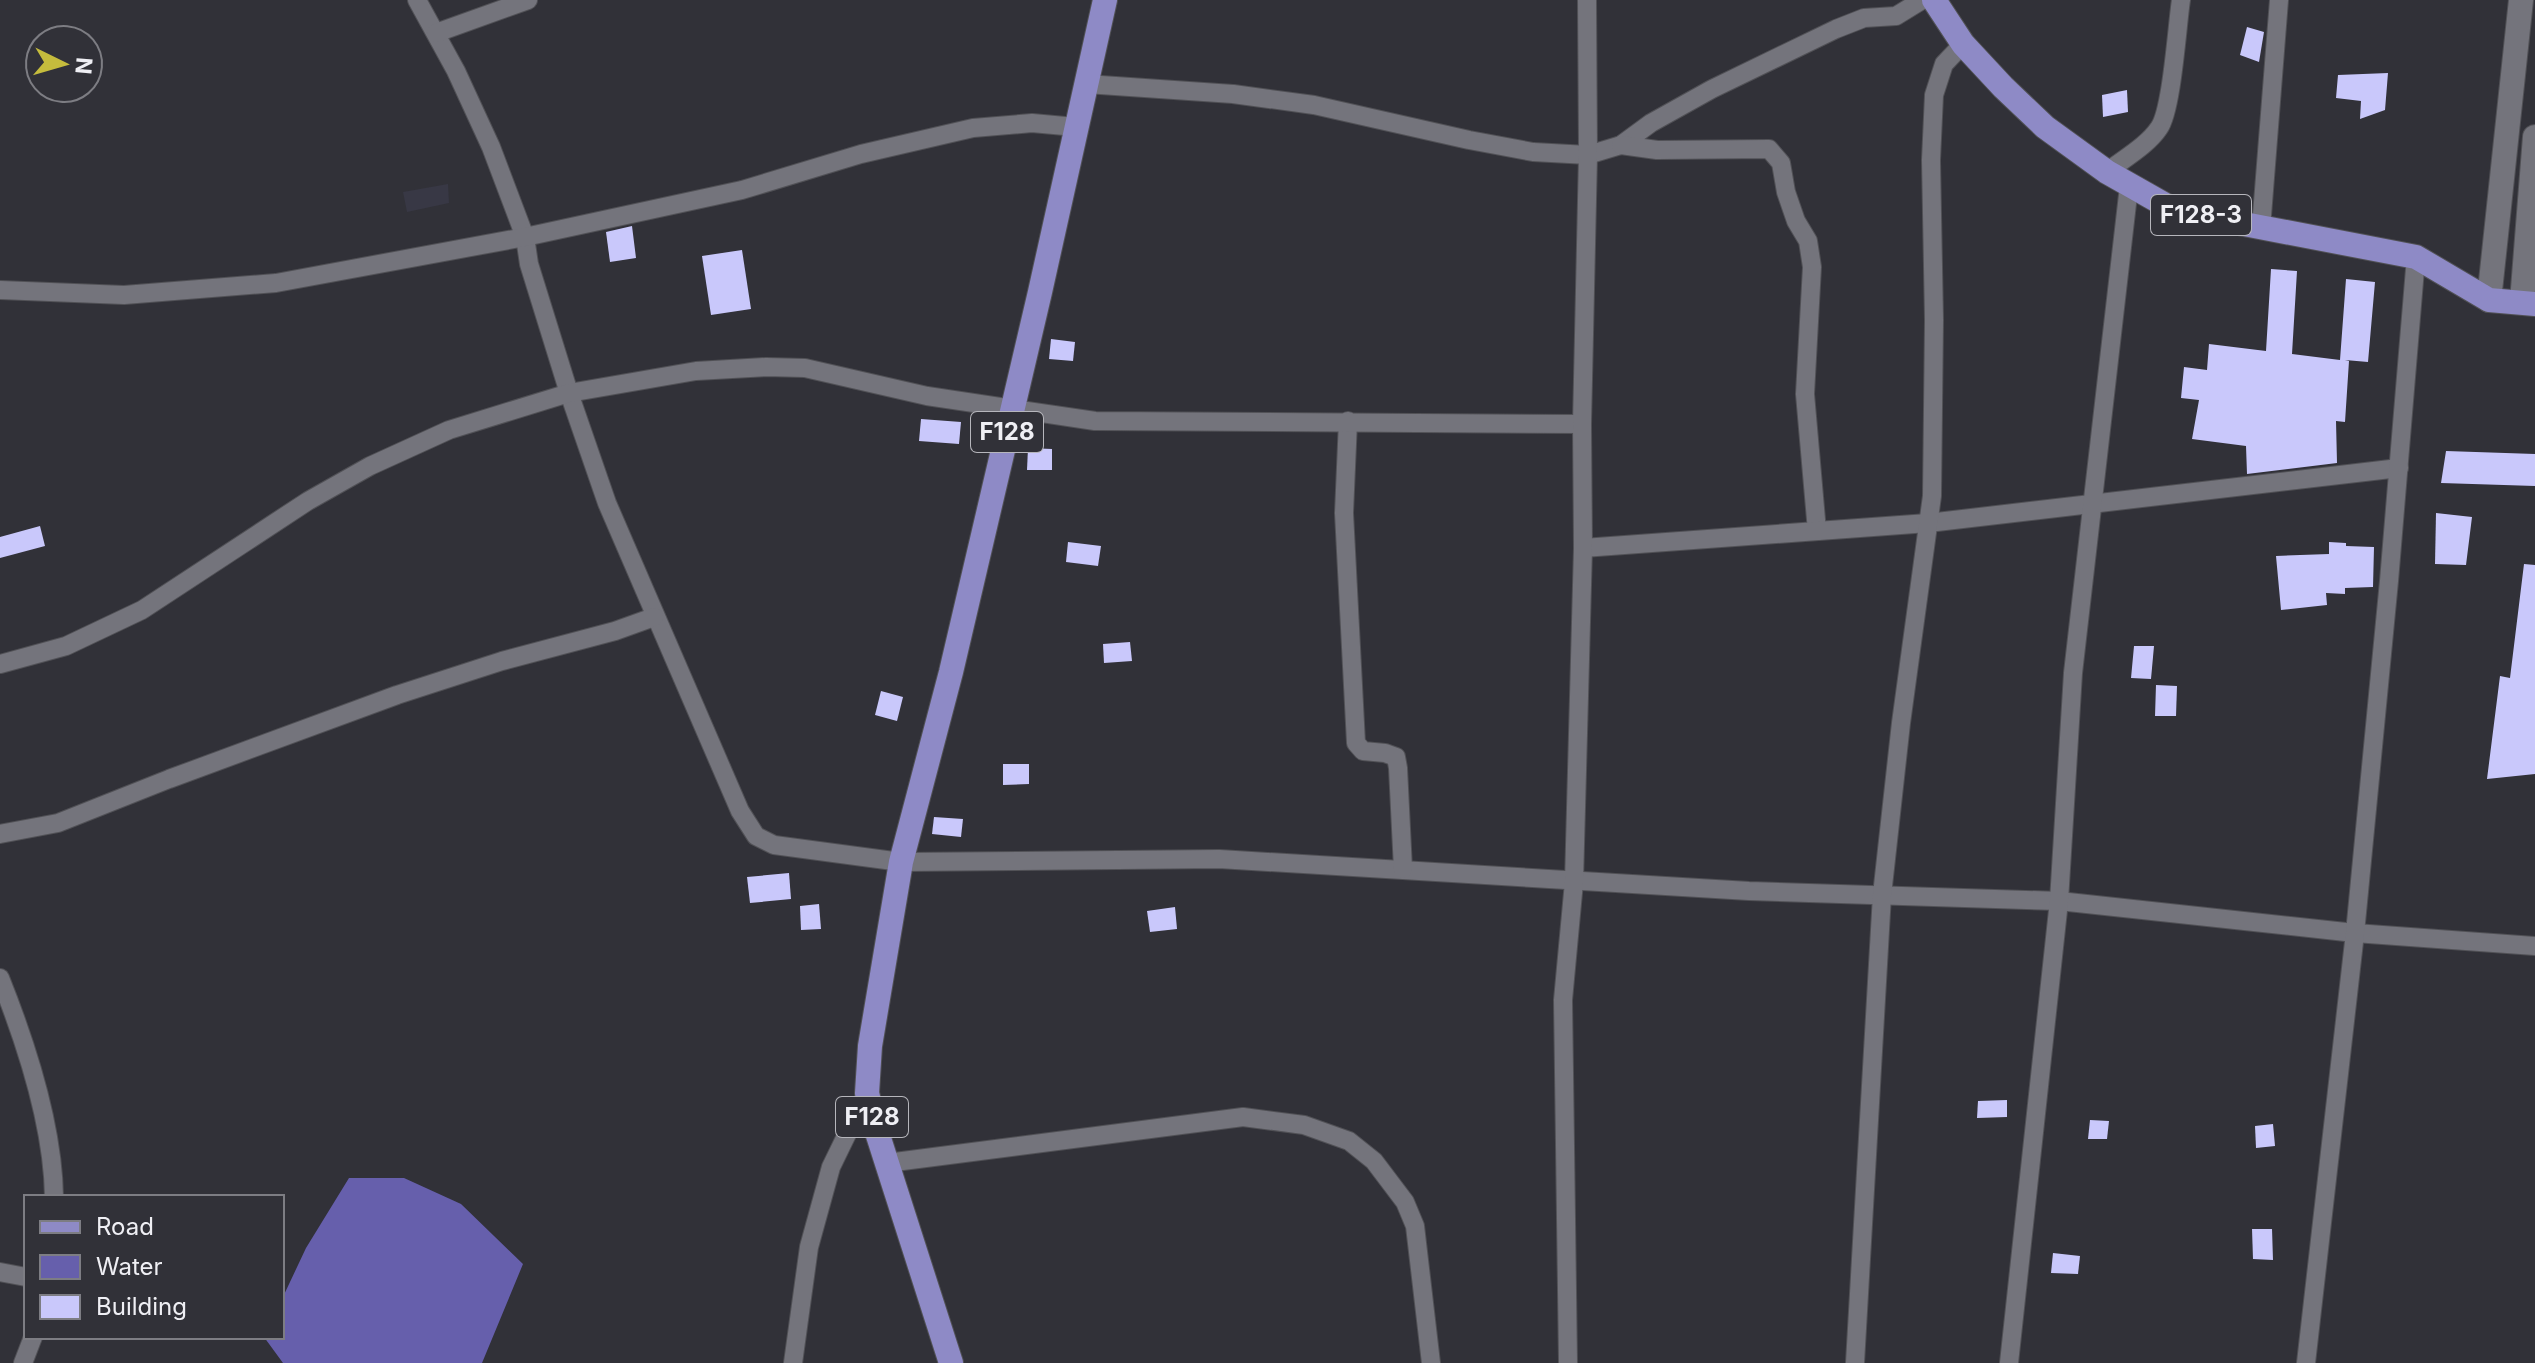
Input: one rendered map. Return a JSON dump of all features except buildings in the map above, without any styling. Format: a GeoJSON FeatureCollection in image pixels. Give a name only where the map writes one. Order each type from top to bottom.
{"type":"FeatureCollection","features":[{"type":"Feature","properties":{"kind":"main road","name":"F128"},"geometry":{"type":"LineString","coordinates":[[951,1363],[875,1126],[867,1093],[870,1046],[901,862],[951,672],[1105,0]]}},
{"type":"Feature","properties":{"kind":"main road","name":"F128-3"},"geometry":{"type":"LineString","coordinates":[[1934,0],[1963,44],[2045,127],[2107,172],[2167,206],[2261,228],[2416,257],[2489,300],[2529,303]]}},
{"type":"Feature","properties":{"kind":"street"},"geometry":{"type":"LineString","coordinates":[[417,0],[491,147],[525,237],[529,264],[607,503],[654,617],[740,811],[756,836],[774,845],[901,862],[1219,859],[1574,882],[2059,901],[2355,933],[2535,946]]}},
{"type":"Feature","properties":{"kind":"street"},"geometry":{"type":"LineString","coordinates":[[436,33],[528,0]]}},
{"type":"Feature","properties":{"kind":"street"},"geometry":{"type":"LineString","coordinates":[[1568,1363],[1563,1000],[1574,882],[1583,548],[1587,0]]}},
{"type":"Feature","properties":{"kind":"street"},"geometry":{"type":"LineString","coordinates":[[1086,84],[1314,105],[1533,152],[1588,155],[1621,145],[1651,123],[1764,62],[1864,18],[1896,16],[1922,0]]}},
{"type":"Feature","properties":{"kind":"street"},"geometry":{"type":"LineString","coordinates":[[2107,172],[2160,127],[2169,90],[2181,0]]}},
{"type":"Feature","properties":{"kind":"street"},"geometry":{"type":"LineString","coordinates":[[2261,228],[2279,0]]}},
{"type":"Feature","properties":{"kind":"street"},"geometry":{"type":"LineString","coordinates":[[2489,300],[2521,0]]}},
{"type":"Feature","properties":{"kind":"street"},"geometry":{"type":"LineString","coordinates":[[1855,1363],[1882,895],[1932,481],[1934,320],[1931,160],[1934,95],[1944,64],[1963,44]]}},
{"type":"Feature","properties":{"kind":"street"},"geometry":{"type":"LineString","coordinates":[[0,290],[124,295],[276,283],[525,237],[742,190],[861,154],[973,128],[1032,123],[1076,127]]}},
{"type":"Feature","properties":{"kind":"street"},"geometry":{"type":"LineString","coordinates":[[2529,303],[2535,137]]}},
{"type":"Feature","properties":{"kind":"street"},"geometry":{"type":"LineString","coordinates":[[1621,145],[1657,150],[1769,149],[1781,163],[1786,192],[1796,221],[1808,241],[1812,267],[1805,394],[1817,531]]}},
{"type":"Feature","properties":{"kind":"street"},"geometry":{"type":"LineString","coordinates":[[2009,1363],[2059,901],[2073,673],[2129,186]]}},
{"type":"Feature","properties":{"kind":"street"},"geometry":{"type":"LineString","coordinates":[[2306,1363],[2355,933],[2416,257]]}},
{"type":"Feature","properties":{"kind":"street"},"geometry":{"type":"LineString","coordinates":[[0,664],[66,646],[142,610],[308,501],[370,466],[449,430],[569,393],[696,371],[805,368],[927,396],[1095,421],[1582,424]]}},
{"type":"Feature","properties":{"kind":"street"},"geometry":{"type":"LineString","coordinates":[[1348,421],[1344,513],[1356,743],[1363,751],[1396,757],[1403,869]]}},
{"type":"Feature","properties":{"kind":"street"},"geometry":{"type":"LineString","coordinates":[[1583,548],[1928,523],[2399,468]]}},
{"type":"Feature","properties":{"kind":"street"},"geometry":{"type":"LineString","coordinates":[[0,834],[58,823],[397,695],[654,617]]}},
{"type":"Feature","properties":{"kind":"street"},"geometry":{"type":"LineString","coordinates":[[0,978],[36,1081],[54,1195]]}},
{"type":"Feature","properties":{"kind":"street"},"geometry":{"type":"LineString","coordinates":[[793,1363],[809,1247],[831,1167],[867,1093]]}},
{"type":"Feature","properties":{"kind":"street"},"geometry":{"type":"LineString","coordinates":[[887,1163],[1243,1117],[1304,1125],[1349,1141],[1374,1161],[1405,1202],[1415,1226],[1431,1363]]}},
{"type":"Feature","properties":{"kind":"street"},"geometry":{"type":"LineString","coordinates":[[0,1272],[24,1277]]}},
{"type":"Feature","properties":{"kind":"street"},"geometry":{"type":"LineString","coordinates":[[23,1363],[32,1339]]}},
{"type":"Feature","properties":{"kind":"shaded area"},"geometry":{"type":"Polygon","coordinates":[[[448,184],[449,203],[407,212],[403,192],[448,184]]]}},
{"type":"Feature","properties":{"kind":"water"},"geometry":{"type":"Polygon","coordinates":[[[349,1178],[404,1178],[461,1204],[523,1264],[482,1363],[283,1363],[265,1339],[284,1339],[284,1295],[306,1248],[349,1178]]]}}]}
